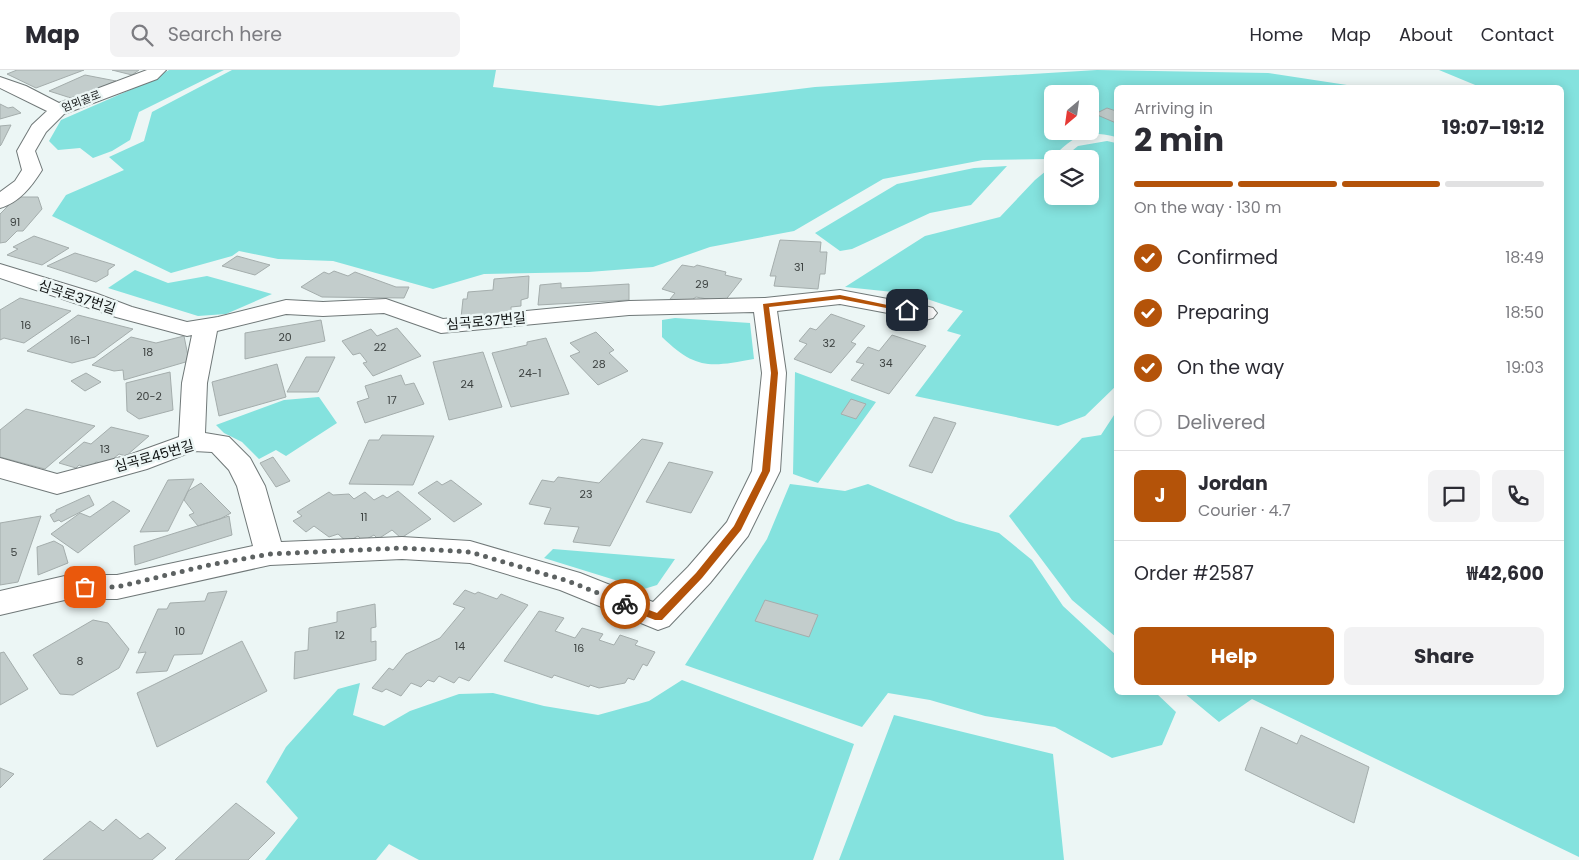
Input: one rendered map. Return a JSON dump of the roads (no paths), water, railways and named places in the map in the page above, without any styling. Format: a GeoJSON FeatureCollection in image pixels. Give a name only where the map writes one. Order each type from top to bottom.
{"type":"FeatureCollection","features":[{"type":"Feature","properties":{"kind":"street","name":"엄뫼골로"},"geometry":{"type":"LineString","coordinates":[[0,202],[22,185],[32,170],[26,151],[38,129],[58,110],[151,75],[158,70]]}},
{"type":"Feature","properties":{"kind":"street"},"geometry":{"type":"LineString","coordinates":[[0,82],[58,110]]}},
{"type":"Feature","properties":{"kind":"street","name":"심곡로37번길"},"geometry":{"type":"LineString","coordinates":[[0,271],[142,317],[187,328],[208,326],[286,307],[323,309],[386,306],[441,326],[629,308],[765,305],[840,297],[925,313]]}},
{"type":"Feature","properties":{"kind":"street"},"geometry":{"type":"LineString","coordinates":[[0,603],[69,587],[117,587],[209,565],[270,554],[402,548],[470,552],[568,581],[658,617],[699,575],[738,528],[766,471],[774,373],[765,305]]}},
{"type":"Feature","properties":{"kind":"street"},"geometry":{"type":"LineString","coordinates":[[192,442],[192,402],[197,359],[208,326]]}},
{"type":"Feature","properties":{"kind":"street","name":"심곡로45번길"},"geometry":{"type":"LineString","coordinates":[[0,468],[57,484],[137,462],[192,442],[219,443],[240,465],[251,486],[270,554]]}}]}
